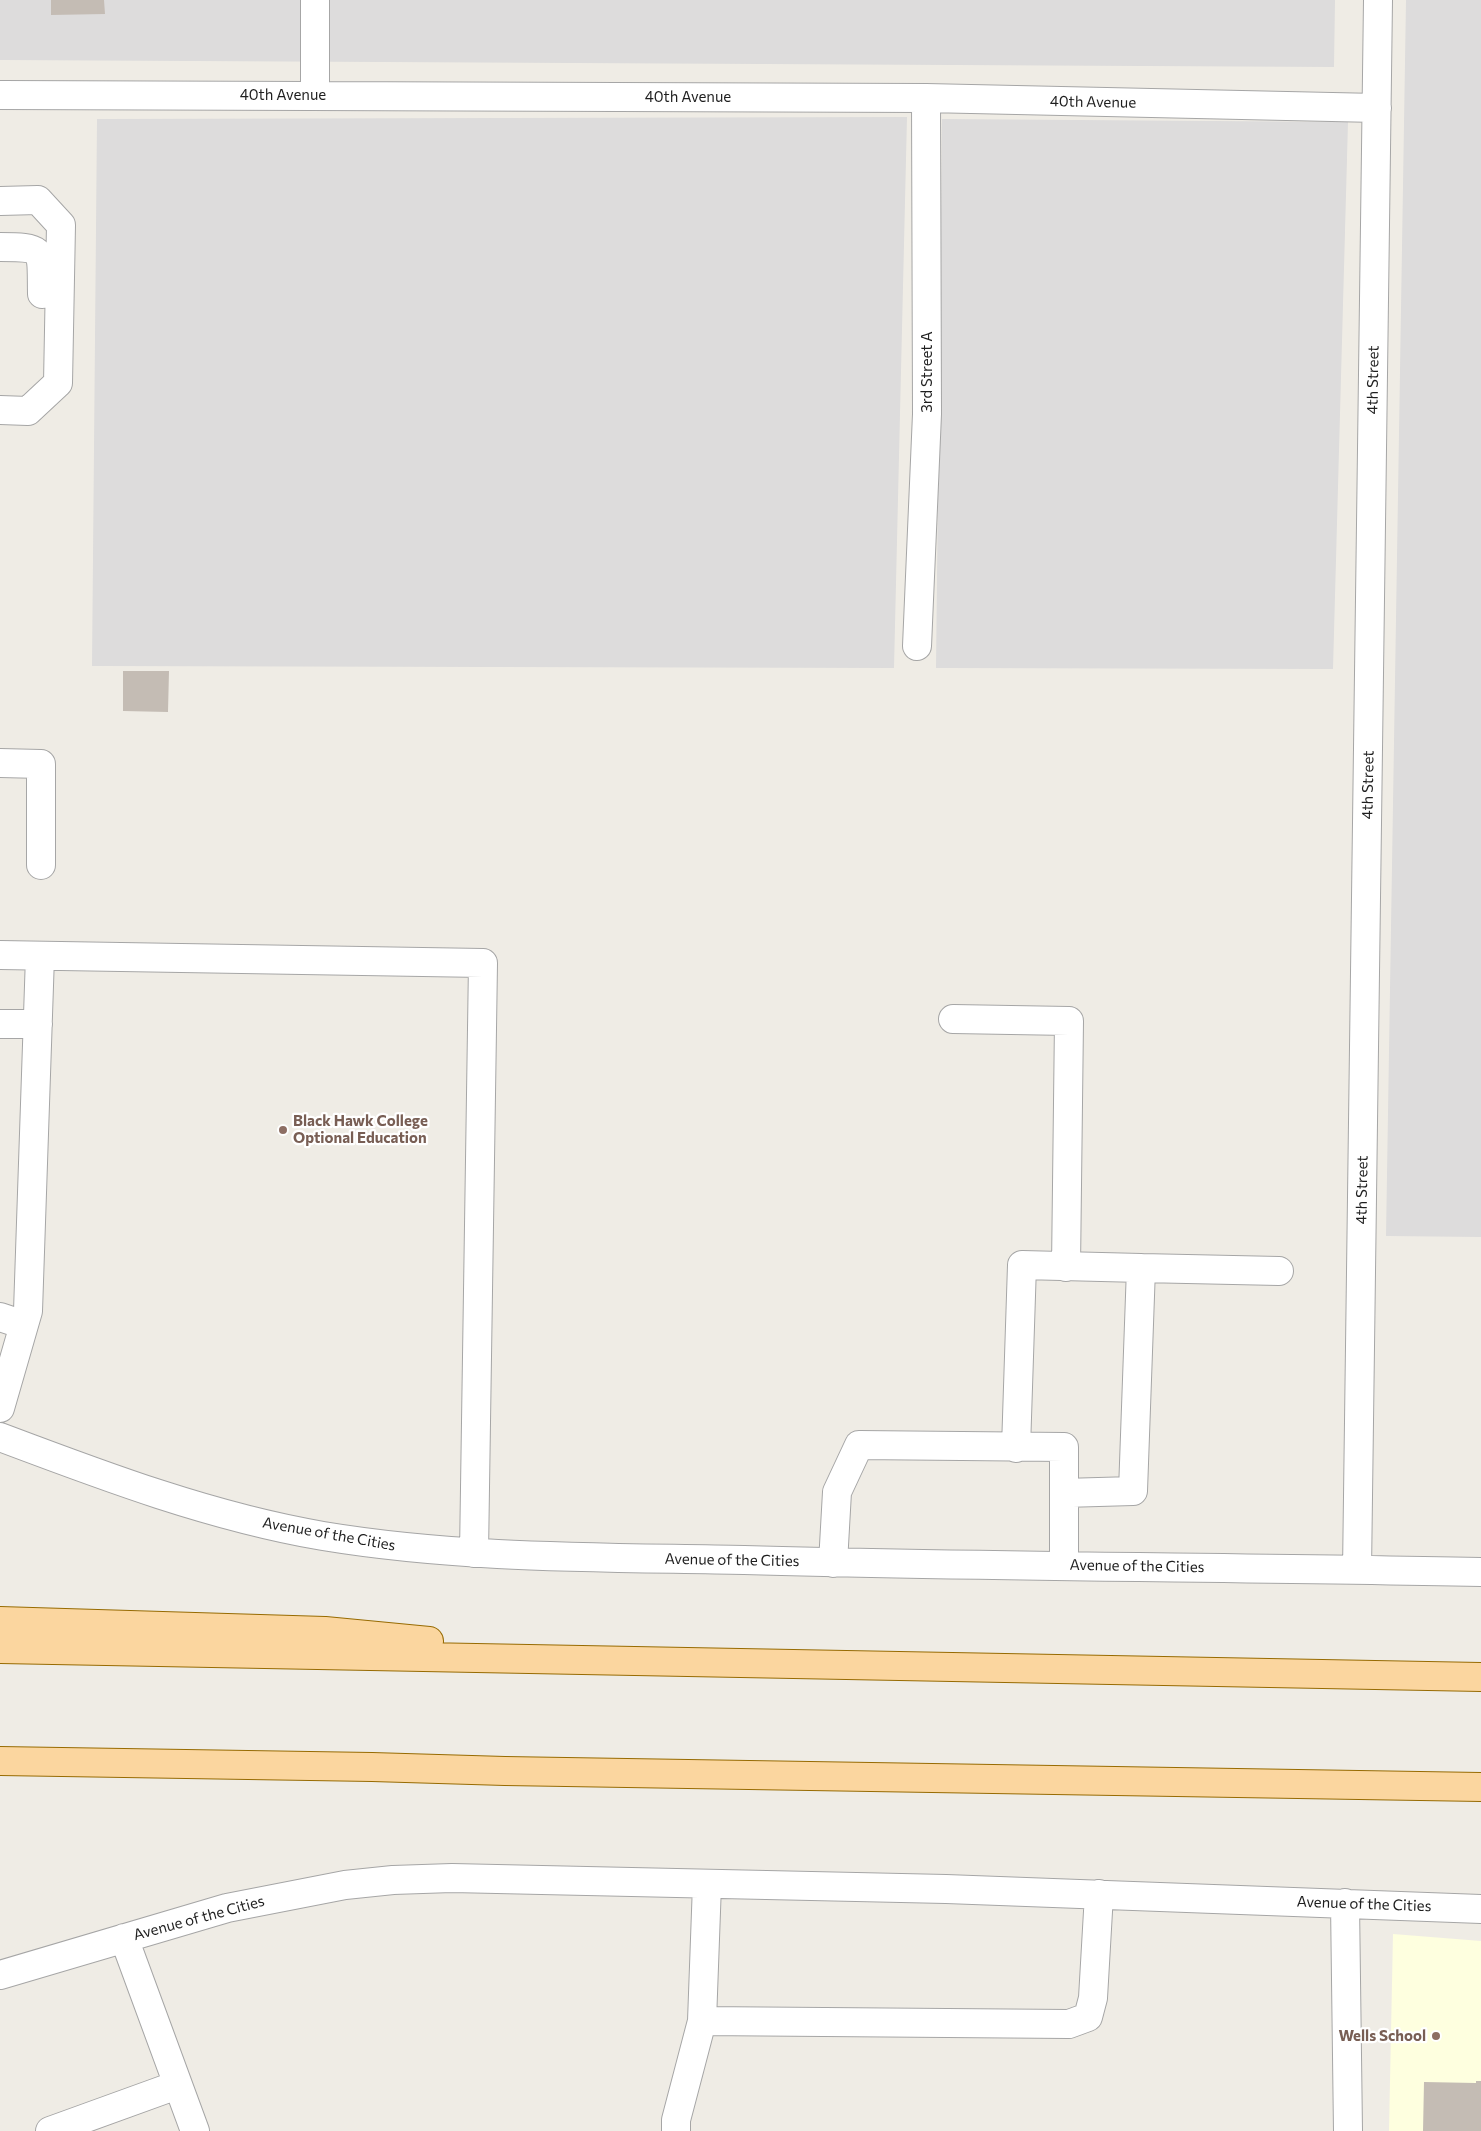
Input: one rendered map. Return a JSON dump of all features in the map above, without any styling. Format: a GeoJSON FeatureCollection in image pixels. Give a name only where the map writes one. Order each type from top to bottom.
{"type":"FeatureCollection","features":[{"type":"Feature","properties":{"kind":"main road"},"geometry":{"type":"LineString","coordinates":[[0,1621],[325,1631],[627,1661]]}},
{"type":"Feature","properties":{"kind":"main road"},"geometry":{"type":"LineString","coordinates":[[0,1650],[1481,1677]]}},
{"type":"Feature","properties":{"kind":"main road"},"geometry":{"type":"LineString","coordinates":[[0,1761],[1481,1787]]}},
{"type":"Feature","properties":{"kind":"street"},"geometry":{"type":"LineString","coordinates":[[315,96],[316,0]]}},
{"type":"Feature","properties":{"kind":"street","name":"4th Street"},"geometry":{"type":"LineString","coordinates":[[1357,1570],[1378,0]]}},
{"type":"Feature","properties":{"kind":"street","name":"40th Avenue"},"geometry":{"type":"LineString","coordinates":[[0,94],[926,98],[1377,108]]}},
{"type":"Feature","properties":{"kind":"street","name":"3rd Street A"},"geometry":{"type":"LineString","coordinates":[[917,646],[927,414],[926,98]]}},
{"type":"Feature","properties":{"kind":"street"},"geometry":{"type":"LineString","coordinates":[[0,201],[38,200],[61,225],[58,383],[28,411],[0,410]]}},
{"type":"Feature","properties":{"kind":"street"},"geometry":{"type":"LineString","coordinates":[[0,247],[29,247],[42,258],[43,340],[58,383]]}},
{"type":"Feature","properties":{"kind":"street"},"geometry":{"type":"LineString","coordinates":[[0,762],[41,764],[41,865]]}},
{"type":"Feature","properties":{"kind":"street"},"geometry":{"type":"LineString","coordinates":[[0,956],[483,963],[474,1553]]}},
{"type":"Feature","properties":{"kind":"street"},"geometry":{"type":"LineString","coordinates":[[0,1408],[12,1321],[28,1311],[40,956]]}},
{"type":"Feature","properties":{"kind":"street"},"geometry":{"type":"LineString","coordinates":[[953,1019],[1069,1021],[1066,1267]]}},
{"type":"Feature","properties":{"kind":"street"},"geometry":{"type":"LineString","coordinates":[[0,1024],[38,1024]]}},
{"type":"Feature","properties":{"kind":"street"},"geometry":{"type":"LineString","coordinates":[[1016,1448],[1022,1265],[1279,1271]]}},
{"type":"Feature","properties":{"kind":"street"},"geometry":{"type":"LineString","coordinates":[[1064,1493],[1133,1491],[1141,1268]]}},
{"type":"Feature","properties":{"kind":"street","name":"Avenue of the Cities"},"geometry":{"type":"LineString","coordinates":[[0,1437],[152,1492],[249,1520],[329,1537],[400,1547],[474,1553],[833,1563],[1481,1572]]}},
{"type":"Feature","properties":{"kind":"street"},"geometry":{"type":"LineString","coordinates":[[833,1563],[837,1492],[859,1445],[1064,1447],[1064,1565]]}},
{"type":"Feature","properties":{"kind":"street","name":"Avenue of the Cities"},"geometry":{"type":"LineString","coordinates":[[0,1975],[227,1908],[344,1885],[393,1880],[452,1878],[1099,1894],[1481,1909]]}},
{"type":"Feature","properties":{"kind":"street"},"geometry":{"type":"LineString","coordinates":[[676,2131],[676,2120],[702,2021],[707,1884]]}},
{"type":"Feature","properties":{"kind":"street"},"geometry":{"type":"LineString","coordinates":[[702,2021],[1069,2024],[1088,2017],[1093,1998],[1099,1894]]}},
{"type":"Feature","properties":{"kind":"street"},"geometry":{"type":"LineString","coordinates":[[1345,1903],[1348,2131]]}},
{"type":"Feature","properties":{"kind":"street"},"geometry":{"type":"LineString","coordinates":[[124,1938],[195,2131]]}},
{"type":"Feature","properties":{"kind":"street"},"geometry":{"type":"LineString","coordinates":[[50,2131],[177,2085]]}},
{"type":"Feature","properties":{"kind":"shaded area"},"geometry":{"type":"Polygon","coordinates":[[[0,0],[1335,0],[1334,67],[0,60],[0,0]]]}},
{"type":"Feature","properties":{"kind":"shaded area"},"geometry":{"type":"Polygon","coordinates":[[[1406,0],[1481,0],[1481,1237],[1386,1236],[1406,0]]]}},
{"type":"Feature","properties":{"kind":"shaded area"},"geometry":{"type":"Polygon","coordinates":[[[907,117],[894,668],[92,666],[97,119],[907,117]]]}},
{"type":"Feature","properties":{"kind":"shaded area"},"geometry":{"type":"Polygon","coordinates":[[[942,119],[1348,122],[1333,669],[936,668],[942,119]]]}},
{"type":"Feature","properties":{"kind":"shaded area","name":"Wells School"},"geometry":{"type":"Polygon","coordinates":[[[1393,1934],[1481,1941],[1481,2131],[1389,2131],[1393,1934]]]}},
{"type":"Feature","properties":{"kind":"building"},"geometry":{"type":"Polygon","coordinates":[[[51,0],[104,0],[105,14],[51,15],[51,0]]]}},
{"type":"Feature","properties":{"kind":"building"},"geometry":{"type":"Polygon","coordinates":[[[123,671],[169,671],[168,712],[123,711],[123,671]]]}},
{"type":"Feature","properties":{"kind":"building"},"geometry":{"type":"Polygon","coordinates":[[[1476,2081],[1481,2081],[1481,2131],[1423,2131],[1424,2082],[1476,2083],[1476,2081]]]}},
{"type":"Feature","properties":{"kind":"place","name":"Black Hawk College Optional Education"},"geometry":{"type":"Point","coordinates":[283,1130]}},
{"type":"Feature","properties":{"kind":"place","name":"Wells School"},"geometry":{"type":"Point","coordinates":[1436,2036]}}]}
